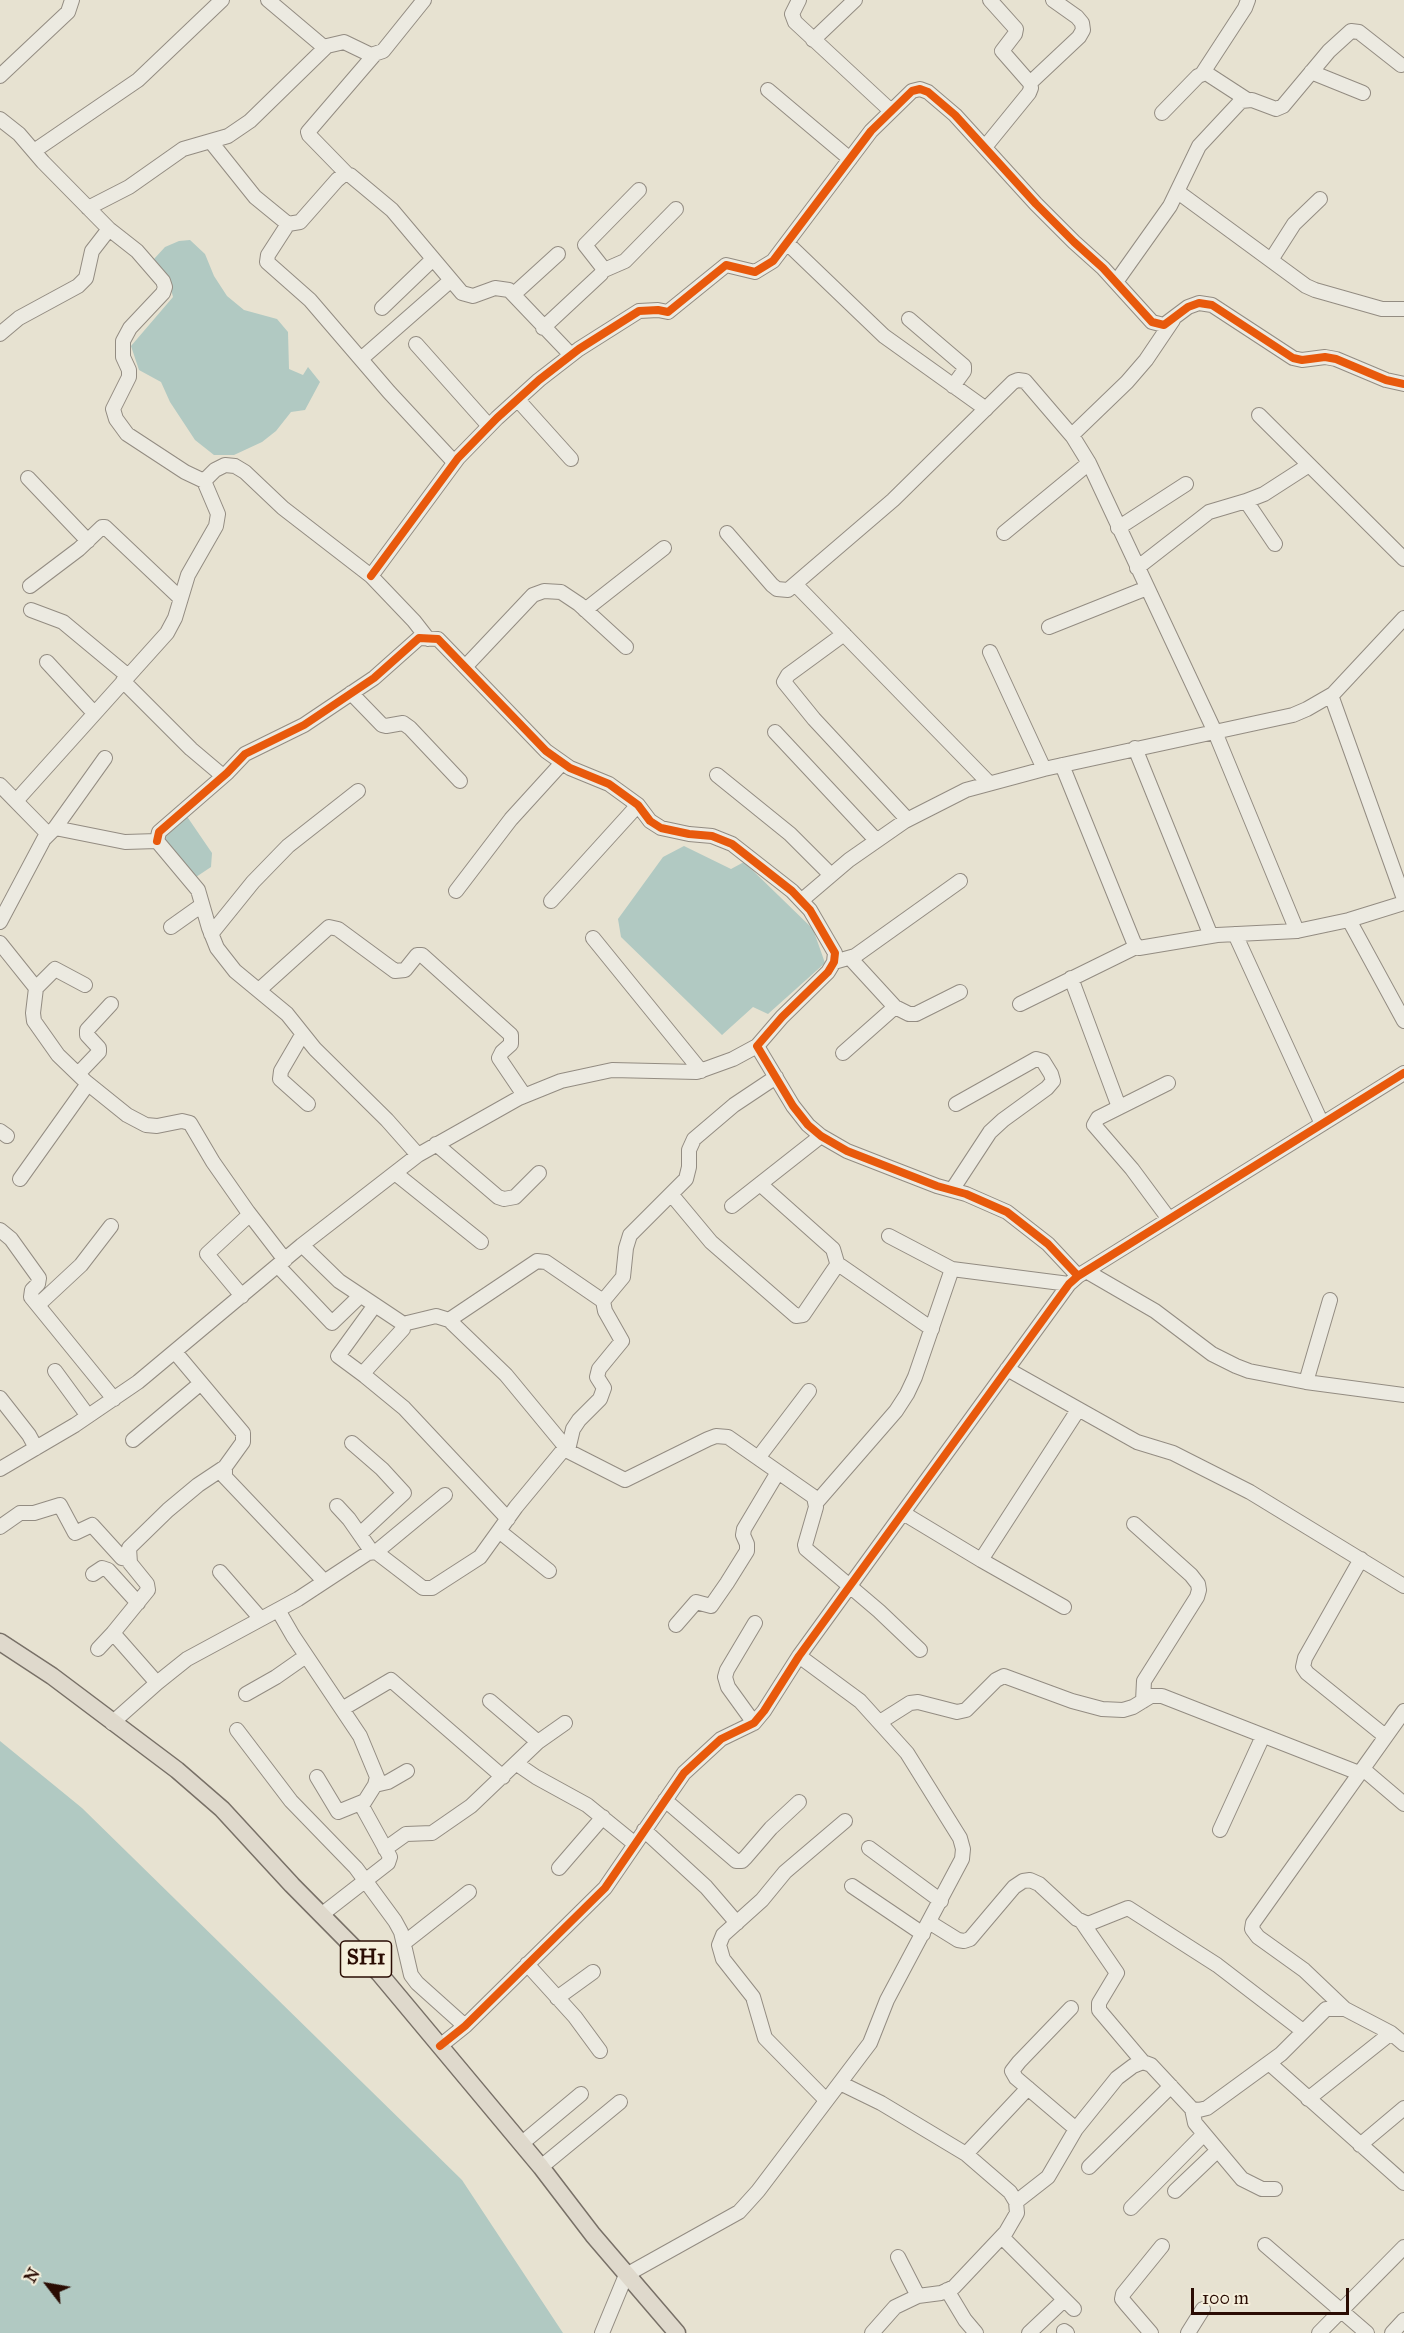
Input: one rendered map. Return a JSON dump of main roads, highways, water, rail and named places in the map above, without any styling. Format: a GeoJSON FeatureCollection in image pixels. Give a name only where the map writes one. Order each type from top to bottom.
{"type":"FeatureCollection","features":[{"type":"Feature","properties":{"kind":"main road","name":"SH1"},"geometry":{"type":"LineString","coordinates":[[0,1642],[52,1677],[211,1798],[379,1973],[676,2333]]}},
{"type":"Feature","properties":{"kind":"water"},"geometry":{"type":"Polygon","coordinates":[[[190,240],[205,254],[214,276],[227,296],[244,310],[277,319],[288,332],[289,369],[303,375],[308,367],[320,382],[305,410],[291,412],[276,431],[262,442],[234,455],[214,455],[195,440],[170,402],[161,382],[139,370],[131,346],[173,297],[170,285],[154,259],[165,247],[179,241],[190,240]]]}},
{"type":"Feature","properties":{"kind":"water"},"geometry":{"type":"Polygon","coordinates":[[[186,815],[212,853],[211,867],[196,877],[162,835],[186,815]]]}},
{"type":"Feature","properties":{"kind":"water"},"geometry":{"type":"Polygon","coordinates":[[[684,846],[731,869],[744,862],[813,929],[825,963],[768,1014],[753,1007],[722,1035],[621,937],[618,919],[663,857],[684,846]]]}},
{"type":"Feature","properties":{"kind":"water"},"geometry":{"type":"Polygon","coordinates":[[[0,1741],[82,1808],[462,2180],[563,2333],[0,2333],[0,1741]]]}}]}
